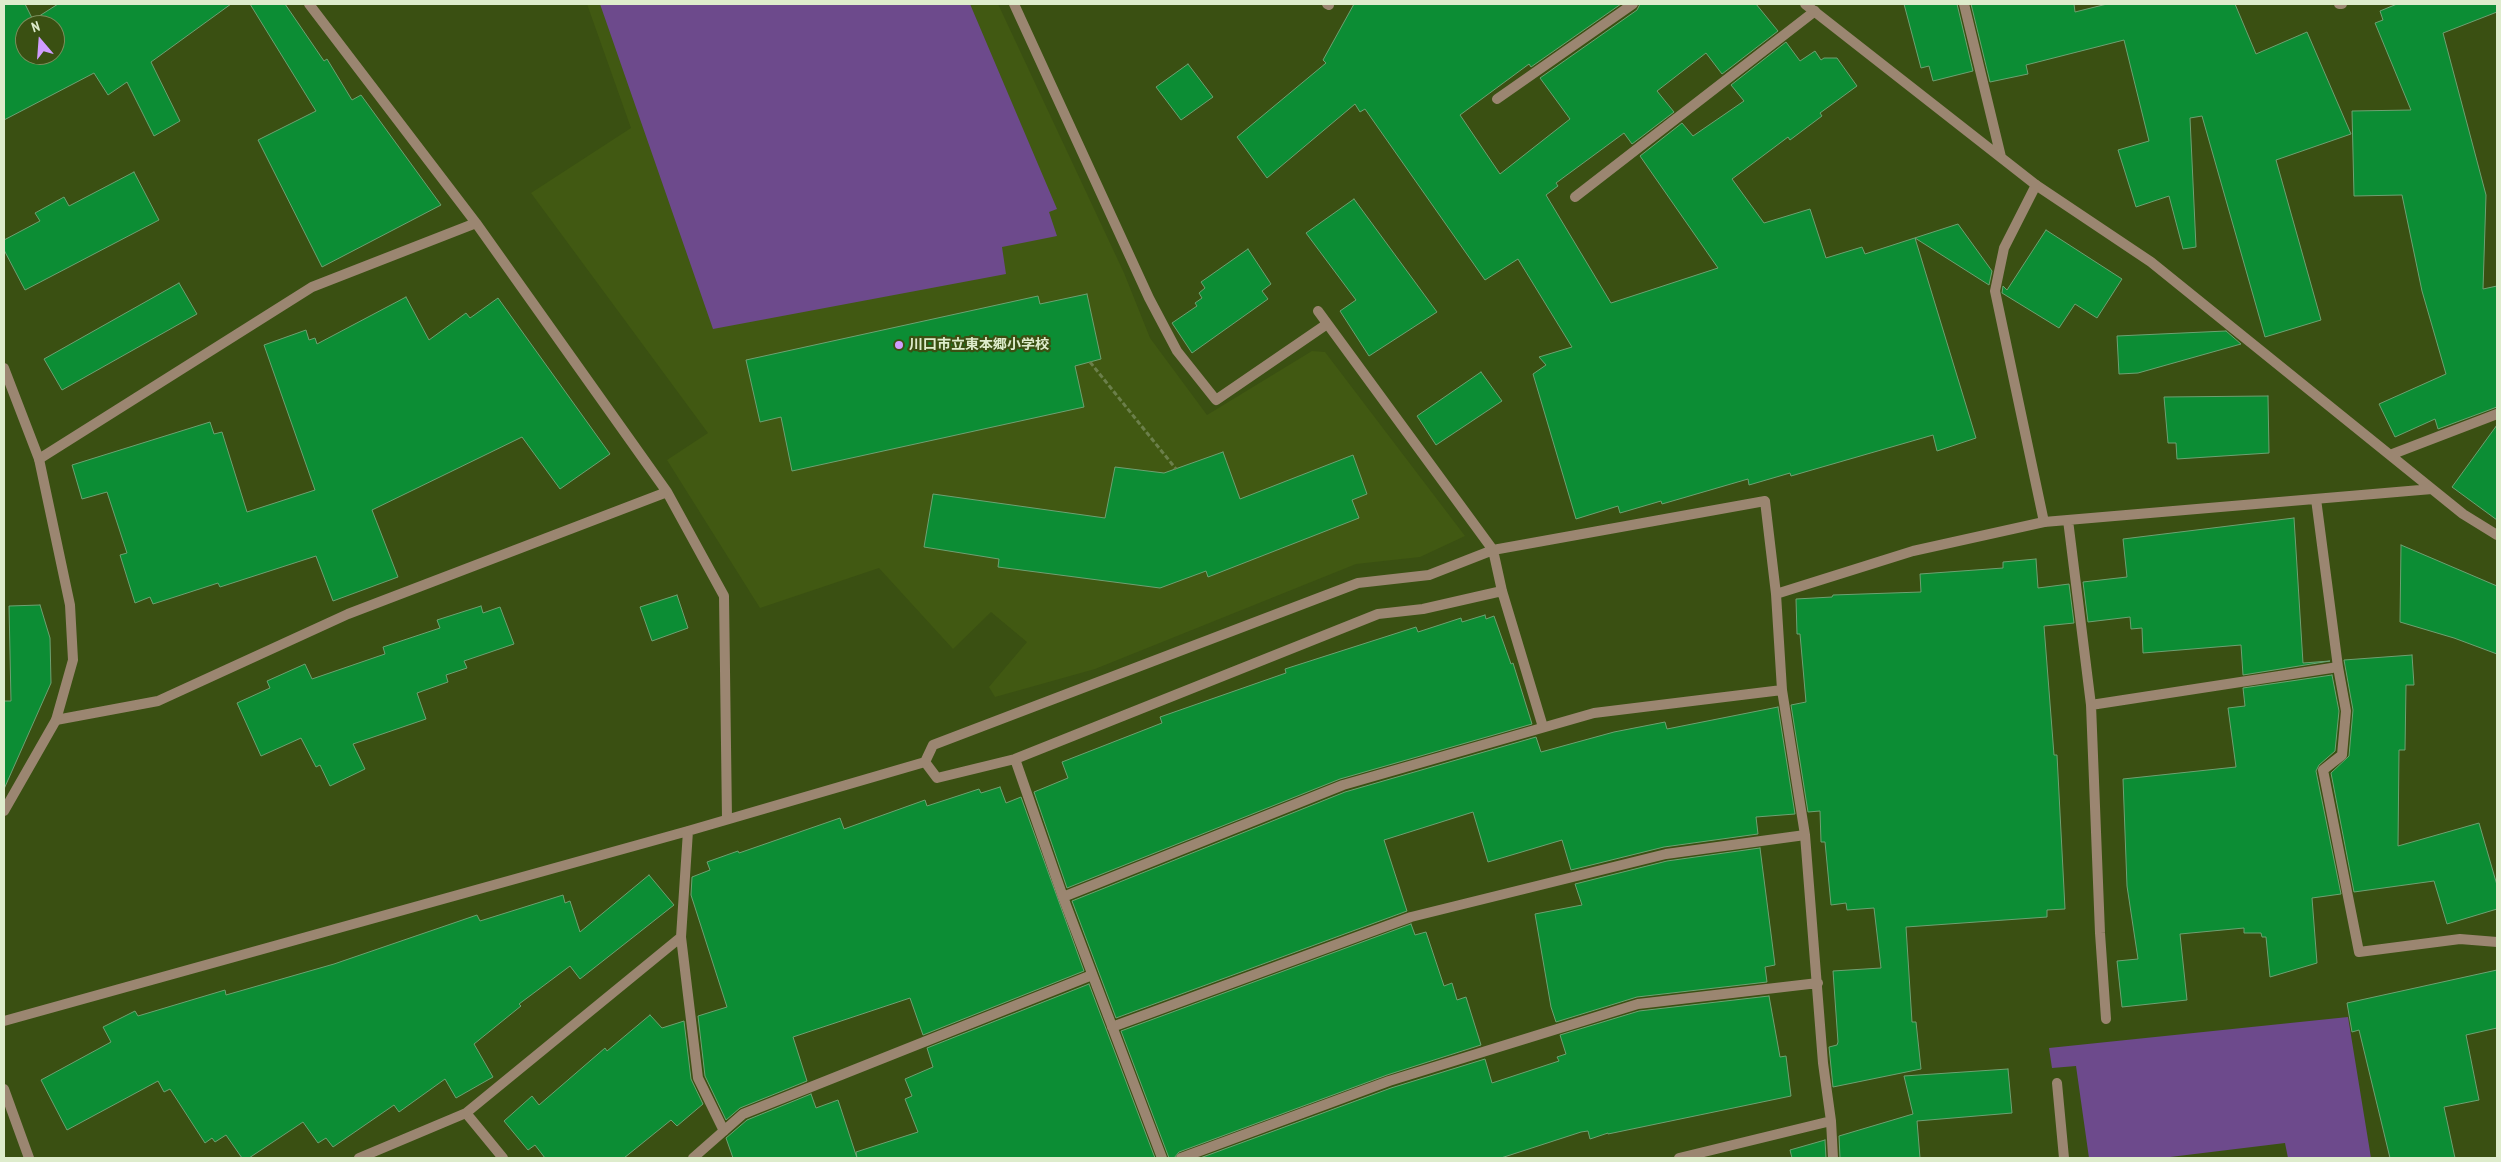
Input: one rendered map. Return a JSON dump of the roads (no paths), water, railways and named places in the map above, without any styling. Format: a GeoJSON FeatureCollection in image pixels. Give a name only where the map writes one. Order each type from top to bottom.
{"type":"FeatureCollection","features":[{"type":"Feature","properties":{"kind":"street"},"geometry":{"type":"LineString","coordinates":[[309,4],[476,223],[667,492],[724,596],[727,819]]}},
{"type":"Feature","properties":{"kind":"street"},"geometry":{"type":"LineString","coordinates":[[1014,4],[1149,298],[1177,351],[1216,400],[1327,324]]}},
{"type":"Feature","properties":{"kind":"street"},"geometry":{"type":"LineString","coordinates":[[1497,99],[1633,4]]}},
{"type":"Feature","properties":{"kind":"street"},"geometry":{"type":"LineString","coordinates":[[1805,4],[2036,185],[2151,262],[2463,514],[2497,534]]}},
{"type":"Feature","properties":{"kind":"street"},"geometry":{"type":"LineString","coordinates":[[1964,4],[2001,157]]}},
{"type":"Feature","properties":{"kind":"street"},"geometry":{"type":"LineString","coordinates":[[1575,197],[1814,11]]}},
{"type":"Feature","properties":{"kind":"street"},"geometry":{"type":"LineString","coordinates":[[2036,185],[2004,248],[1996,291],[2044,522]]}},
{"type":"Feature","properties":{"kind":"street"},"geometry":{"type":"LineString","coordinates":[[39,459],[312,287],[476,223]]}},
{"type":"Feature","properties":{"kind":"street"},"geometry":{"type":"LineString","coordinates":[[1318,311],[1493,550],[1502,591],[1543,727]]}},
{"type":"Feature","properties":{"kind":"street"},"geometry":{"type":"LineString","coordinates":[[4,368],[39,459],[70,605],[73,660],[56,720],[5,806]]}},
{"type":"Feature","properties":{"kind":"street"},"geometry":{"type":"LineString","coordinates":[[2390,455],[2497,414]]}},
{"type":"Feature","properties":{"kind":"street"},"geometry":{"type":"LineString","coordinates":[[1776,594],[1913,551],[2044,522],[2432,489]]}},
{"type":"Feature","properties":{"kind":"street"},"geometry":{"type":"LineString","coordinates":[[56,720],[158,701],[348,614],[667,492]]}},
{"type":"Feature","properties":{"kind":"street"},"geometry":{"type":"LineString","coordinates":[[2316,499],[2338,667],[2346,711],[2342,755],[2323,770],[2359,952],[2460,939],[2497,942]]}},
{"type":"Feature","properties":{"kind":"street"},"geometry":{"type":"LineString","coordinates":[[4,1021],[688,831],[925,762],[933,745],[1358,583],[1429,575],[1493,550],[1765,501],[1776,594],[1782,690],[1805,835],[1823,1063],[1831,1121],[1833,1158]]}},
{"type":"Feature","properties":{"kind":"street"},"geometry":{"type":"LineString","coordinates":[[2068,520],[2091,705],[2106,1019]]}},
{"type":"Feature","properties":{"kind":"street"},"geometry":{"type":"LineString","coordinates":[[925,762],[937,778],[1015,759],[1378,614],[1424,609],[1502,591]]}},
{"type":"Feature","properties":{"kind":"street"},"geometry":{"type":"LineString","coordinates":[[2091,705],[2338,667]]}},
{"type":"Feature","properties":{"kind":"street"},"geometry":{"type":"LineString","coordinates":[[1063,897],[1343,785],[1543,727],[1594,713],[1782,690]]}},
{"type":"Feature","properties":{"kind":"street"},"geometry":{"type":"LineString","coordinates":[[1015,759],[1063,897],[1162,1158]]}},
{"type":"Feature","properties":{"kind":"street"},"geometry":{"type":"LineString","coordinates":[[688,831],[681,937],[698,1078],[724,1131]]}},
{"type":"Feature","properties":{"kind":"street"},"geometry":{"type":"LineString","coordinates":[[1112,1028],[1411,917],[1666,854],[1805,835]]}},
{"type":"Feature","properties":{"kind":"street"},"geometry":{"type":"LineString","coordinates":[[359,1158],[466,1113],[681,937]]}},
{"type":"Feature","properties":{"kind":"street"},"geometry":{"type":"LineString","coordinates":[[695,1157],[743,1114],[1092,975]]}},
{"type":"Feature","properties":{"kind":"street"},"geometry":{"type":"LineString","coordinates":[[1181,1158],[1389,1081],[1638,1004],[1818,983]]}},
{"type":"Feature","properties":{"kind":"street"},"geometry":{"type":"LineString","coordinates":[[2057,1083],[2064,1158]]}},
{"type":"Feature","properties":{"kind":"street"},"geometry":{"type":"LineString","coordinates":[[4,1089],[29,1158]]}},
{"type":"Feature","properties":{"kind":"street"},"geometry":{"type":"LineString","coordinates":[[466,1113],[503,1158]]}},
{"type":"Feature","properties":{"kind":"street"},"geometry":{"type":"LineString","coordinates":[[1679,1158],[1831,1121]]}},
{"type":"Feature","properties":{"kind":"place","name":"川口市立東本郷小学校"},"geometry":{"type":"Point","coordinates":[899,345]}}]}
